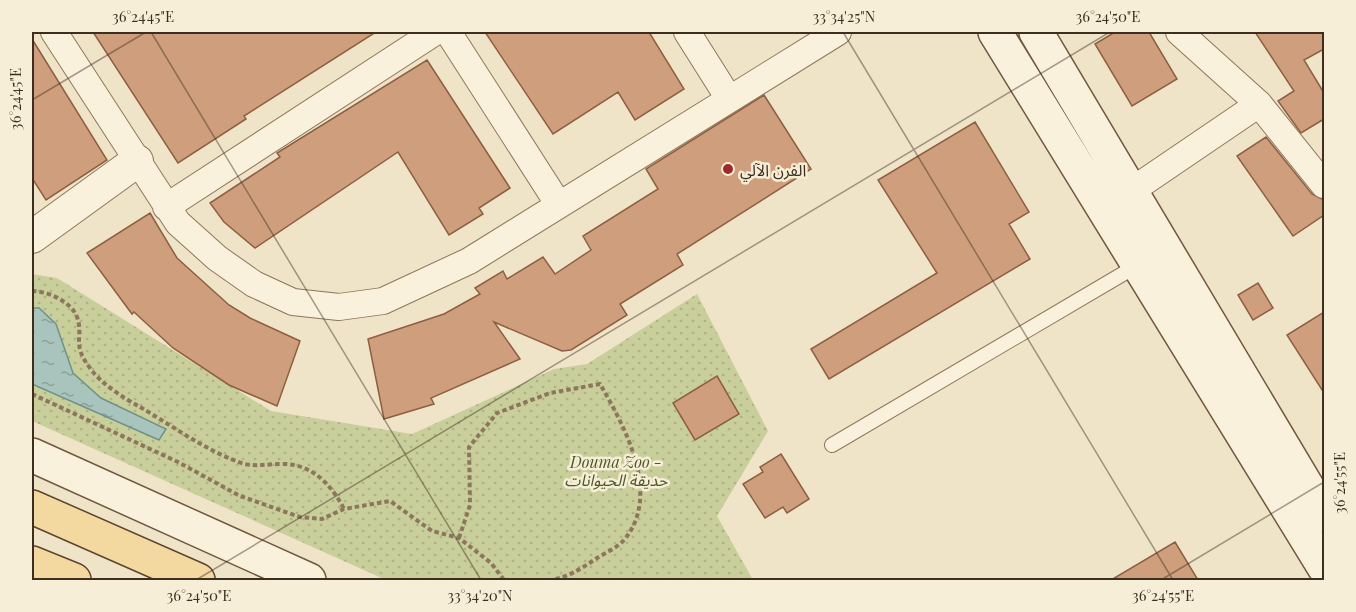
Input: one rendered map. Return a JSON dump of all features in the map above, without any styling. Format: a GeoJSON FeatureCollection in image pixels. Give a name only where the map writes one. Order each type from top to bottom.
{"type":"FeatureCollection","features":[{"type":"Feature","properties":{"kind":"main road"},"geometry":{"type":"LineString","coordinates":[[995,32],[1140,264],[1316,512]]}},
{"type":"Feature","properties":{"kind":"main road"},"geometry":{"type":"LineString","coordinates":[[1036,32],[1131,191],[1316,512],[1324,567]]}},
{"type":"Feature","properties":{"kind":"main road"},"geometry":{"type":"LineString","coordinates":[[32,454],[309,580]]}},
{"type":"Feature","properties":{"kind":"main road"},"geometry":{"type":"LineString","coordinates":[[32,507],[198,580]]}},
{"type":"Feature","properties":{"kind":"main road"},"geometry":{"type":"LineString","coordinates":[[32,563],[74,580]]}},
{"type":"Feature","properties":{"kind":"street"},"geometry":{"type":"LineString","coordinates":[[54,32],[178,223],[217,258],[254,284],[293,302],[339,307],[383,301],[469,261],[728,97],[838,32]]}},
{"type":"Feature","properties":{"kind":"street"},"geometry":{"type":"LineString","coordinates":[[166,207],[435,32]]}},
{"type":"Feature","properties":{"kind":"street"},"geometry":{"type":"LineString","coordinates":[[448,32],[559,205]]}},
{"type":"Feature","properties":{"kind":"street"},"geometry":{"type":"LineString","coordinates":[[687,32],[728,97]]}},
{"type":"Feature","properties":{"kind":"street"},"geometry":{"type":"LineString","coordinates":[[1179,32],[1259,104],[1324,185]]}},
{"type":"Feature","properties":{"kind":"street"},"geometry":{"type":"LineString","coordinates":[[1131,191],[1259,104]]}},
{"type":"Feature","properties":{"kind":"street"},"geometry":{"type":"LineString","coordinates":[[32,237],[137,161]]}},
{"type":"Feature","properties":{"kind":"lane"},"geometry":{"type":"LineString","coordinates":[[832,445],[1140,264]]}},
{"type":"Feature","properties":{"kind":"path"},"geometry":{"type":"LineString","coordinates":[[32,291],[63,300],[77,317],[78,350],[90,370],[129,400],[238,463],[302,467],[320,477],[334,491],[344,509]]}},
{"type":"Feature","properties":{"kind":"path"},"geometry":{"type":"LineString","coordinates":[[459,538],[470,505],[469,447],[497,413],[550,393],[600,384],[625,427],[641,489],[634,525],[622,542],[566,578],[551,580]]}},
{"type":"Feature","properties":{"kind":"path"},"geometry":{"type":"LineString","coordinates":[[32,394],[178,462],[240,496],[300,517],[322,519],[344,509],[390,501],[432,531],[459,538],[491,563],[504,580]]}},
{"type":"Feature","properties":{"kind":"green space","name":"Douma Zoo - حديقة الحيوانات"},"geometry":{"type":"Polygon","coordinates":[[[32,274],[57,278],[271,411],[412,434],[554,369],[587,364],[697,294],[768,431],[717,516],[753,580],[386,580],[32,421],[32,274]]]}},
{"type":"Feature","properties":{"kind":"water"},"geometry":{"type":"Polygon","coordinates":[[[32,308],[39,308],[56,324],[73,373],[101,398],[166,429],[159,440],[32,384],[32,308]]]}},
{"type":"Feature","properties":{"kind":"building"},"geometry":{"type":"Polygon","coordinates":[[[93,32],[376,32],[244,116],[246,119],[178,163],[93,32]]]}},
{"type":"Feature","properties":{"kind":"building"},"geometry":{"type":"Polygon","coordinates":[[[485,32],[649,32],[684,89],[635,120],[618,92],[553,134],[485,32]]]}},
{"type":"Feature","properties":{"kind":"building"},"geometry":{"type":"Polygon","coordinates":[[[1115,32],[1149,32],[1177,79],[1132,106],[1095,44],[1115,32]]]}},
{"type":"Feature","properties":{"kind":"building"},"geometry":{"type":"Polygon","coordinates":[[[1255,32],[1324,32],[1324,49],[1304,60],[1324,93],[1324,119],[1301,133],[1278,101],[1294,91],[1255,32]]]}},
{"type":"Feature","properties":{"kind":"building"},"geometry":{"type":"Polygon","coordinates":[[[32,39],[107,160],[46,200],[32,178],[32,39]]]}},
{"type":"Feature","properties":{"kind":"building"},"geometry":{"type":"Polygon","coordinates":[[[427,60],[510,188],[479,208],[483,214],[449,235],[398,152],[255,248],[224,222],[210,203],[280,157],[277,153],[427,60]]]}},
{"type":"Feature","properties":{"kind":"building"},"geometry":{"type":"Polygon","coordinates":[[[764,95],[811,169],[677,254],[683,265],[620,304],[627,315],[571,350],[562,351],[494,322],[520,359],[431,398],[434,404],[384,419],[368,339],[444,314],[480,294],[475,288],[503,271],[507,279],[543,257],[555,274],[591,250],[583,236],[658,189],[646,169],[764,95]]]}},
{"type":"Feature","properties":{"kind":"building"},"geometry":{"type":"Polygon","coordinates":[[[975,122],[1029,212],[1009,224],[1030,259],[829,379],[811,349],[937,273],[878,180],[975,122]]]}},
{"type":"Feature","properties":{"kind":"building"},"geometry":{"type":"Polygon","coordinates":[[[1266,137],[1312,194],[1324,200],[1324,215],[1293,236],[1237,156],[1266,137]]]}},
{"type":"Feature","properties":{"kind":"building"},"geometry":{"type":"Polygon","coordinates":[[[150,213],[177,258],[229,305],[250,318],[300,341],[277,406],[229,385],[173,348],[134,312],[132,314],[87,253],[150,213]]]}},
{"type":"Feature","properties":{"kind":"building"},"geometry":{"type":"Polygon","coordinates":[[[1258,283],[1273,308],[1253,320],[1238,295],[1258,283]]]}},
{"type":"Feature","properties":{"kind":"building"},"geometry":{"type":"Polygon","coordinates":[[[1324,312],[1324,393],[1287,335],[1324,312]]]}},
{"type":"Feature","properties":{"kind":"building"},"geometry":{"type":"Polygon","coordinates":[[[717,376],[739,414],[695,440],[673,403],[717,376]]]}},
{"type":"Feature","properties":{"kind":"building"},"geometry":{"type":"Polygon","coordinates":[[[781,454],[809,499],[787,513],[783,507],[765,518],[743,484],[763,472],[760,467],[781,454]]]}},
{"type":"Feature","properties":{"kind":"building"},"geometry":{"type":"Polygon","coordinates":[[[1175,542],[1198,580],[1111,580],[1175,542]]]}},
{"type":"Feature","properties":{"kind":"place","name":"الفرن الآلي"},"geometry":{"type":"Point","coordinates":[728,169]}}]}
